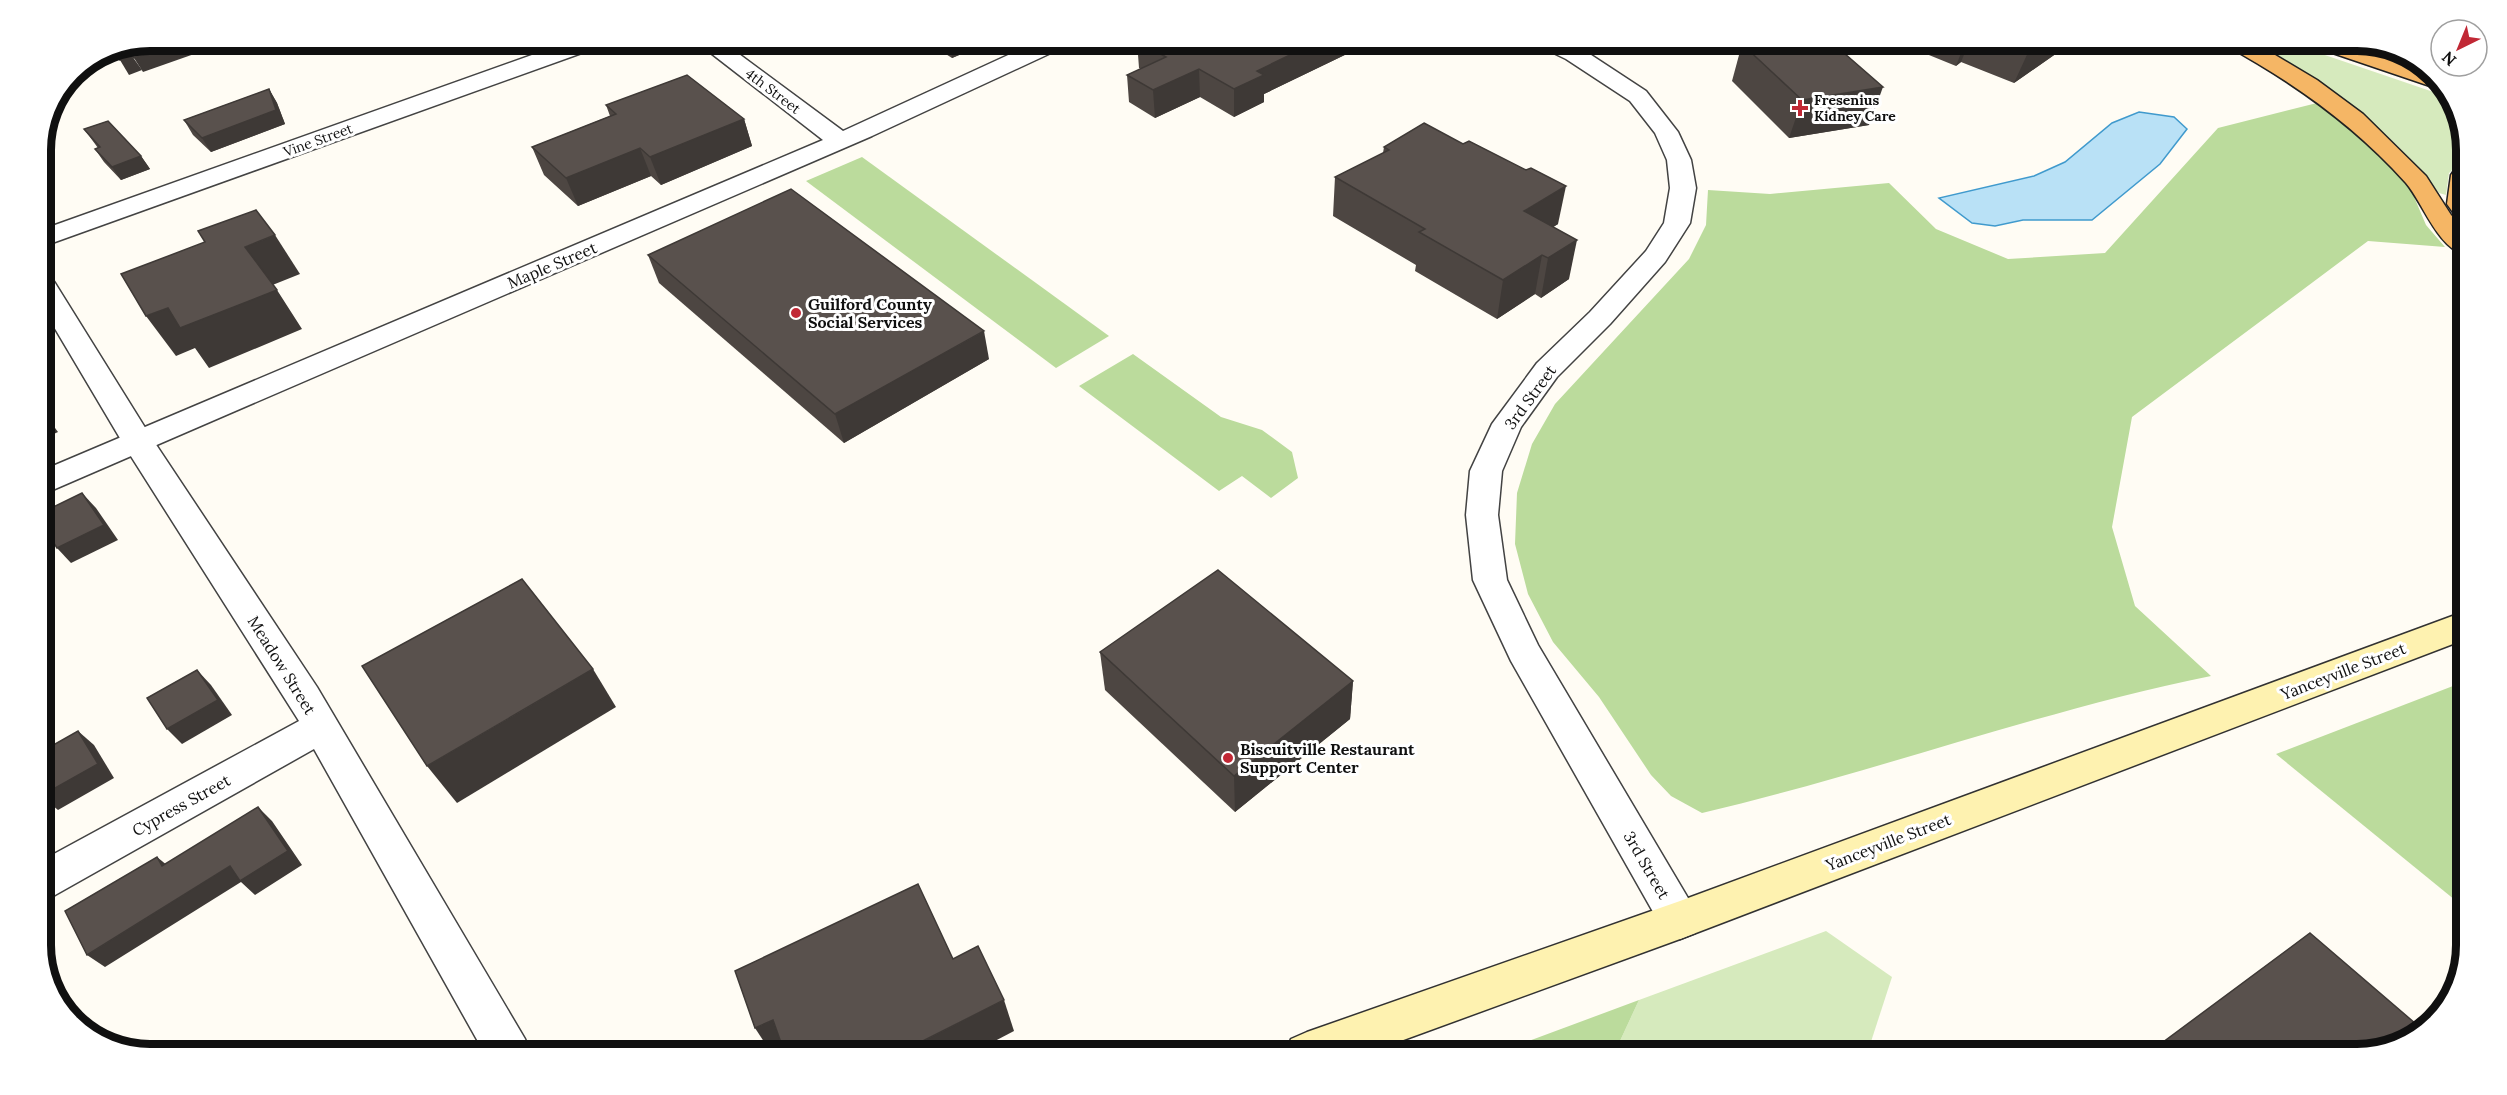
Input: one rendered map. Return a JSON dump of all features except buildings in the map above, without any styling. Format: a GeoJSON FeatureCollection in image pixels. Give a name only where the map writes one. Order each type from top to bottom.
{"type":"FeatureCollection","features":[{"type":"Feature","properties":{"kind":"highway"},"geometry":{"type":"LineString","coordinates":[[2252,51],[2306,82],[2349,112],[2384,144],[2420,183],[2441,219],[2456,236]]}},
{"type":"Feature","properties":{"kind":"highway"},"geometry":{"type":"LineString","coordinates":[[2349,51],[2420,75]]}},
{"type":"Feature","properties":{"kind":"main road","name":"Yanceyville Street"},"geometry":{"type":"LineString","coordinates":[[1335,1044],[1680,920],[2456,629]]}},
{"type":"Feature","properties":{"kind":"street","name":"Vine Street"},"geometry":{"type":"LineString","coordinates":[[51,235],[565,51]]}},
{"type":"Feature","properties":{"kind":"street","name":"4th Street"},"geometry":{"type":"LineString","coordinates":[[720,51],[840,141]]}},
{"type":"Feature","properties":{"kind":"street","name":"Maple Street"},"geometry":{"type":"LineString","coordinates":[[51,480],[840,141],[1036,51]]}},
{"type":"Feature","properties":{"kind":"street","name":"3rd Street"},"geometry":{"type":"LineString","coordinates":[[1568,51],[1638,96],[1666,132],[1679,160],[1683,188],[1677,223],[1656,256],[1600,318],[1547,370],[1507,424],[1486,471],[1482,515],[1490,580],[1522,651],[1543,683],[1680,920]]}},
{"type":"Feature","properties":{"kind":"street","name":"Meadow Street"},"geometry":{"type":"LineString","coordinates":[[51,299],[138,442],[321,728],[503,1044]]}},
{"type":"Feature","properties":{"kind":"street","name":"Cypress Street"},"geometry":{"type":"LineString","coordinates":[[51,876],[321,728]]}},
{"type":"Feature","properties":{"kind":"green space"},"geometry":{"type":"Polygon","coordinates":[[[2260,51],[2313,51],[2438,93],[2451,118],[2456,144],[2456,166],[2449,173],[2446,195],[2439,193],[2419,168],[2372,123],[2321,86],[2260,51]]]}},
{"type":"Feature","properties":{"kind":"green space"},"geometry":{"type":"Polygon","coordinates":[[[2317,103],[2352,129],[2386,161],[2412,192],[2426,225],[2445,247],[2368,241],[2132,417],[2112,527],[2135,606],[2211,676],[2147,690],[2019,724],[1829,780],[1702,813],[1671,796],[1651,775],[1599,697],[1553,642],[1528,594],[1515,544],[1517,493],[1532,444],[1555,404],[1689,259],[1706,225],[1708,190],[1770,194],[1889,183],[1936,229],[2008,259],[2105,253],[2218,128],[2317,103]]]}},
{"type":"Feature","properties":{"kind":"green space"},"geometry":{"type":"Polygon","coordinates":[[[862,157],[1109,336],[1056,368],[806,181],[862,157]]]}},
{"type":"Feature","properties":{"kind":"green space"},"geometry":{"type":"Polygon","coordinates":[[[1133,354],[1221,417],[1262,430],[1292,452],[1298,478],[1271,498],[1242,476],[1219,491],[1079,386],[1133,354]]]}},
{"type":"Feature","properties":{"kind":"green space"},"geometry":{"type":"Polygon","coordinates":[[[2456,685],[2456,901],[2276,754],[2456,685]]]}},
{"type":"Feature","properties":{"kind":"green space"},"geometry":{"type":"Polygon","coordinates":[[[1826,931],[1892,977],[1870,1044],[1619,1044],[1639,1000],[1826,931]]]}},
{"type":"Feature","properties":{"kind":"green space"},"geometry":{"type":"Polygon","coordinates":[[[1639,1000],[1619,1044],[1521,1044],[1639,1000]]]}},
{"type":"Feature","properties":{"kind":"water"},"geometry":{"type":"Polygon","coordinates":[[[2139,112],[2174,117],[2187,129],[2160,164],[2092,220],[2023,220],[1995,226],[1972,223],[1939,198],[2034,176],[2065,162],[2112,123],[2139,112]]]}},
{"type":"Feature","properties":{"kind":"place","name":"Fresenius Kidney Care"},"geometry":{"type":"Point","coordinates":[1800,108]}},
{"type":"Feature","properties":{"kind":"place","name":"Guilford County Social Services"},"geometry":{"type":"Point","coordinates":[796,313]}},
{"type":"Feature","properties":{"kind":"place","name":"Biscuitville Restaurant Support Center"},"geometry":{"type":"Point","coordinates":[1228,758]}}]}
